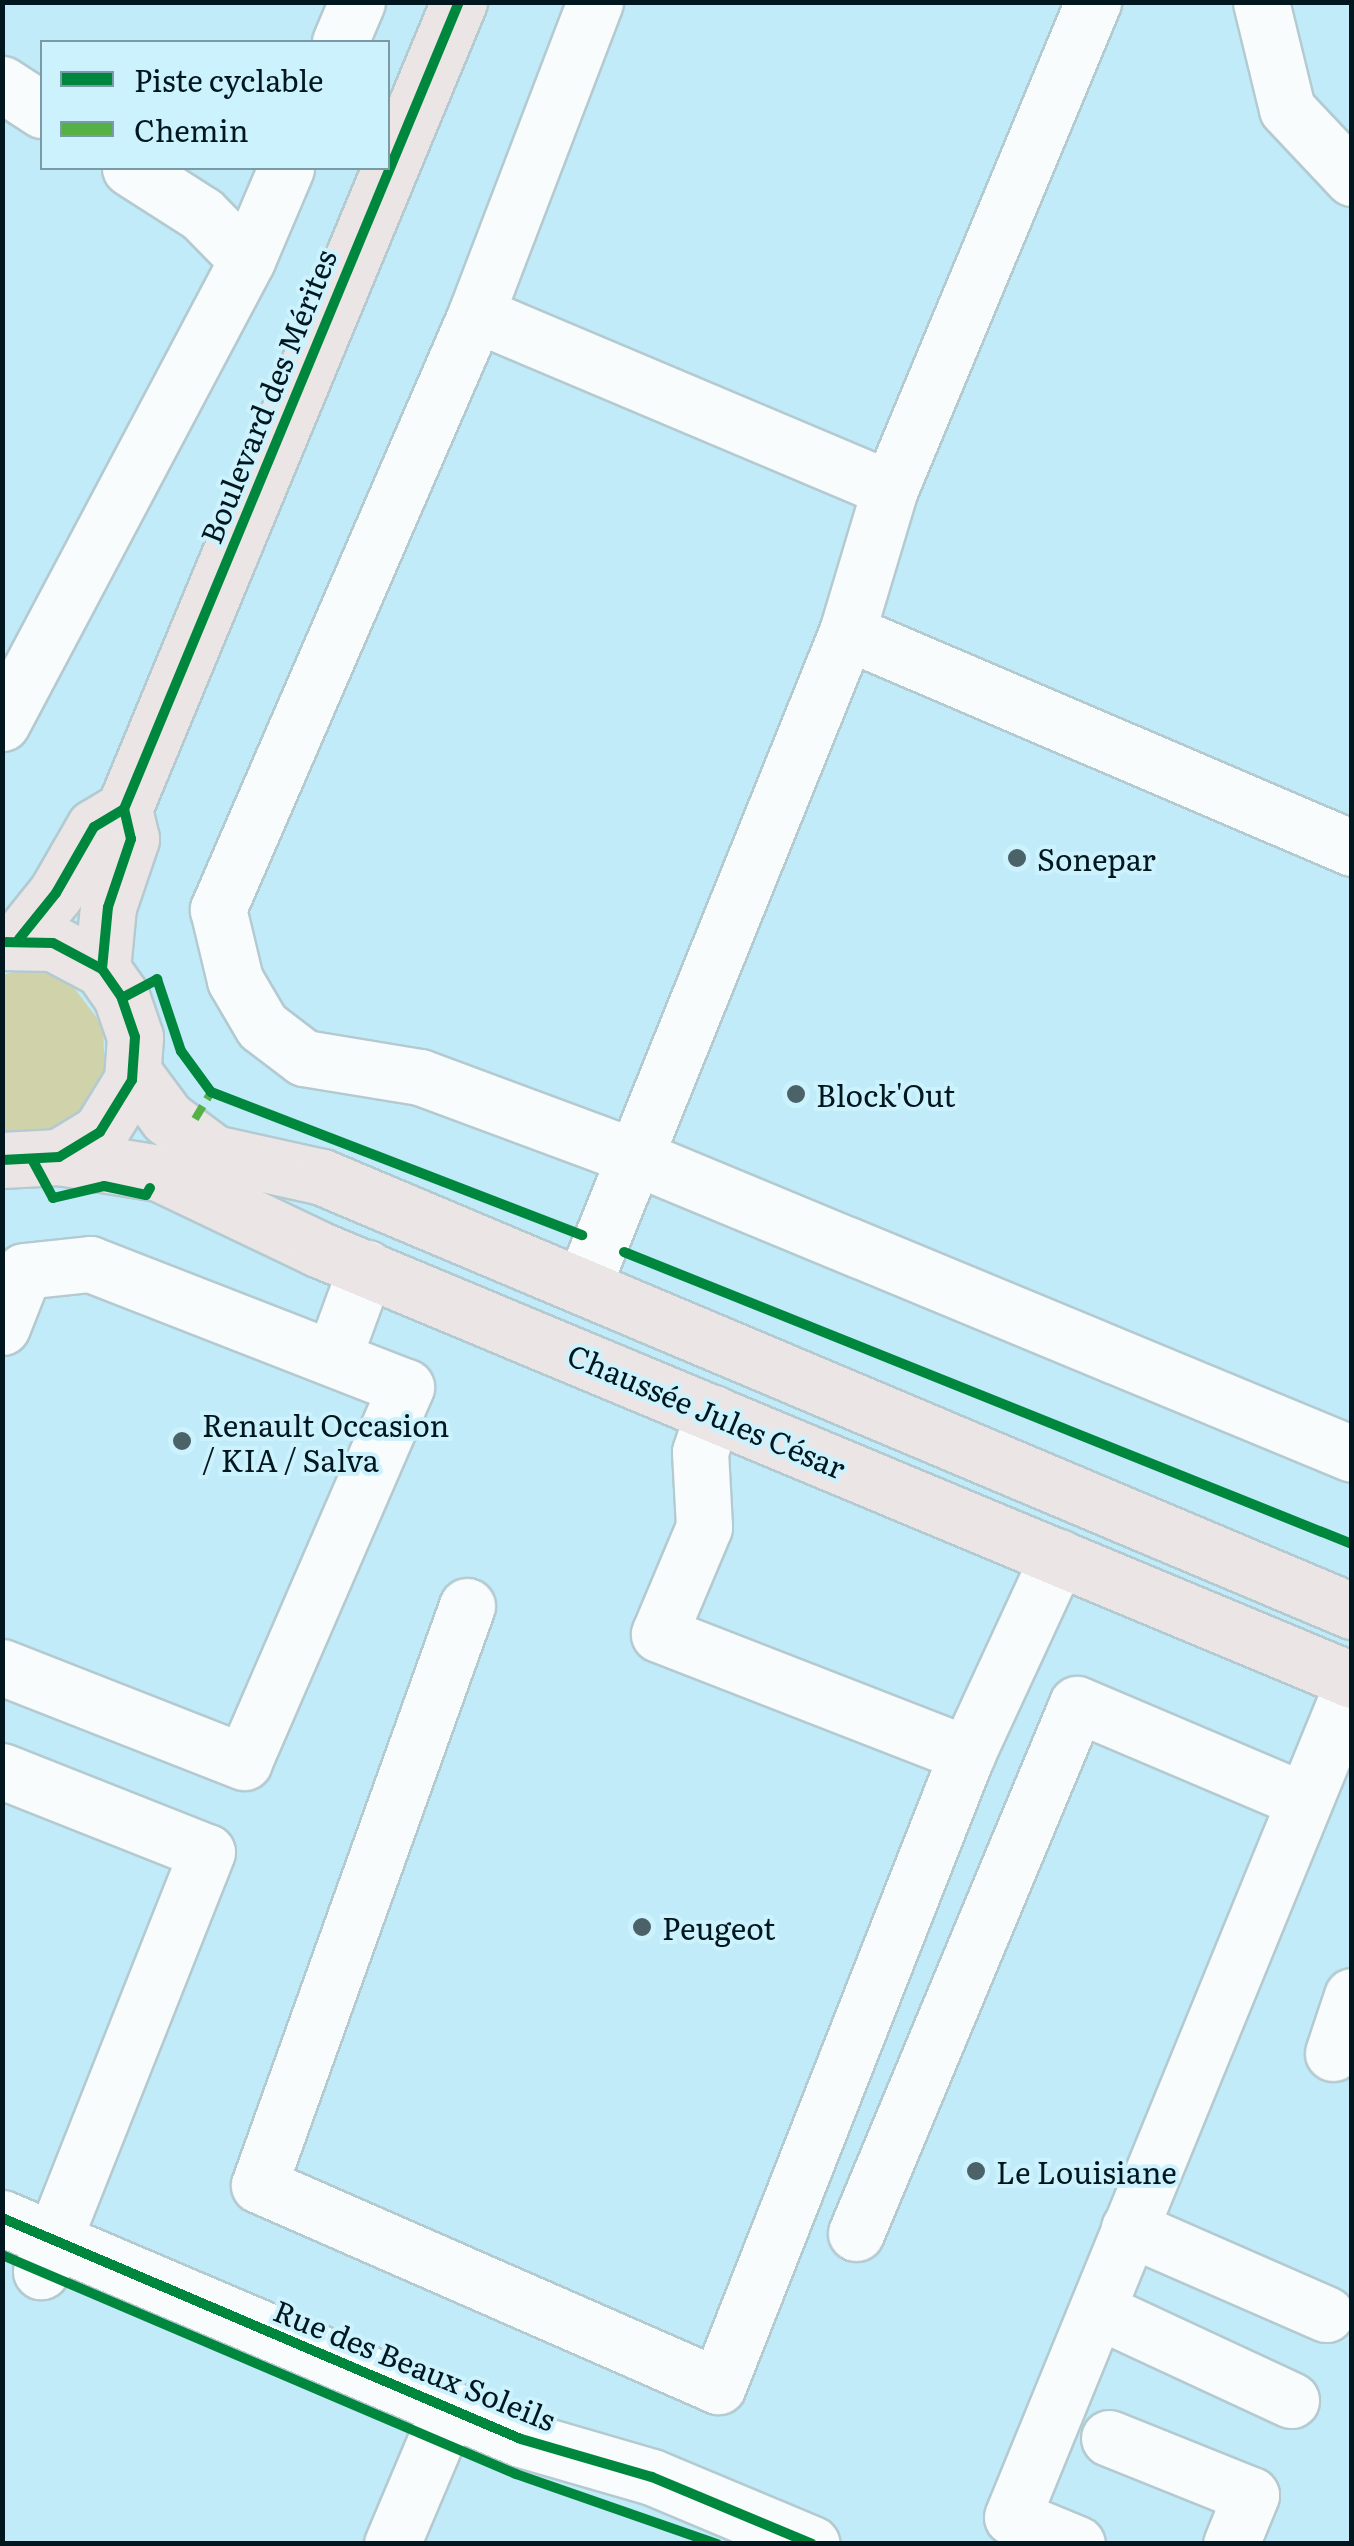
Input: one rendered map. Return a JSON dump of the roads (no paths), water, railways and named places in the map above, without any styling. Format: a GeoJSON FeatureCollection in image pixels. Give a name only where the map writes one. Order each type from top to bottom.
{"type":"FeatureCollection","features":[{"type":"Feature","properties":{"kind":"main road","name":"Boulevard des Mérites"},"geometry":{"type":"LineString","coordinates":[[390,168],[459,2]]}},
{"type":"Feature","properties":{"kind":"main road","name":"Boulevard des Mérites"},"geometry":{"type":"LineString","coordinates":[[102,970],[108,908],[131,839],[124,810],[389,170]]}},
{"type":"Feature","properties":{"kind":"main road","name":"Boulevard des Mérites"},"geometry":{"type":"LineString","coordinates":[[11,940],[56,893],[94,827],[124,810]]}},
{"type":"Feature","properties":{"kind":"main road"},"geometry":{"type":"LineString","coordinates":[[11,940],[68,948],[102,970],[130,1016],[134,1072],[107,1125],[23,1166]]}},
{"type":"Feature","properties":{"kind":"main road"},"geometry":{"type":"LineString","coordinates":[[134,1072],[167,1118],[214,1153],[322,1177],[1352,1611]]}},
{"type":"Feature","properties":{"kind":"main road","name":"Chaussée Jules César"},"geometry":{"type":"LineString","coordinates":[[23,1166],[159,1172],[366,1268],[1352,1682]]}},
{"type":"Feature","properties":{"kind":"street"},"geometry":{"type":"LineString","coordinates":[[341,40],[356,2]]}},
{"type":"Feature","properties":{"kind":"street"},"geometry":{"type":"LineString","coordinates":[[594,2],[476,314],[218,909],[235,980],[262,1026],[304,1058],[420,1078],[635,1157],[1352,1454]]}},
{"type":"Feature","properties":{"kind":"street"},"geometry":{"type":"LineString","coordinates":[[583,1286],[847,632],[890,488],[1093,2]]}},
{"type":"Feature","properties":{"kind":"street"},"geometry":{"type":"LineString","coordinates":[[1261,2],[1287,109],[1352,178]]}},
{"type":"Feature","properties":{"kind":"street"},"geometry":{"type":"LineString","coordinates":[[2,84],[40,109]]}},
{"type":"Feature","properties":{"kind":"street"},"geometry":{"type":"LineString","coordinates":[[133,170],[202,214],[247,260]]}},
{"type":"Feature","properties":{"kind":"street"},"geometry":{"type":"LineString","coordinates":[[2,722],[247,260],[285,170]]}},
{"type":"Feature","properties":{"kind":"street"},"geometry":{"type":"LineString","coordinates":[[476,314],[890,488]]}},
{"type":"Feature","properties":{"kind":"street"},"geometry":{"type":"LineString","coordinates":[[847,632],[1352,848]]}},
{"type":"Feature","properties":{"kind":"street"},"geometry":{"type":"LineString","coordinates":[[2,1327],[24,1270],[90,1264],[334,1354],[406,1387],[244,1762],[2,1667]]}},
{"type":"Feature","properties":{"kind":"street"},"geometry":{"type":"LineString","coordinates":[[334,1354],[366,1268]]}},
{"type":"Feature","properties":{"kind":"street"},"geometry":{"type":"LineString","coordinates":[[713,1413],[700,1452],[704,1526],[660,1634],[967,1754]]}},
{"type":"Feature","properties":{"kind":"street"},"geometry":{"type":"LineString","coordinates":[[467,1606],[260,2185],[718,2386],[967,1754],[1058,1557]]}},
{"type":"Feature","properties":{"kind":"street"},"geometry":{"type":"LineString","coordinates":[[1077,2544],[1012,2517],[1300,1799],[1352,1682]]}},
{"type":"Feature","properties":{"kind":"street"},"geometry":{"type":"LineString","coordinates":[[856,2233],[1077,1704],[1300,1799]]}},
{"type":"Feature","properties":{"kind":"street"},"geometry":{"type":"LineString","coordinates":[[2,1771],[207,1852],[32,2255]]}},
{"type":"Feature","properties":{"kind":"street"},"geometry":{"type":"LineString","coordinates":[[1332,2053],[1352,1996]]}},
{"type":"Feature","properties":{"kind":"street","name":"Rue des Beaux Soleils"},"geometry":{"type":"LineString","coordinates":[[2,2218],[32,2255],[442,2424],[717,2544]]}},
{"type":"Feature","properties":{"kind":"street"},"geometry":{"type":"LineString","coordinates":[[1130,2228],[1326,2314]]}},
{"type":"Feature","properties":{"kind":"street"},"geometry":{"type":"LineString","coordinates":[[1096,2310],[1291,2400]]}},
{"type":"Feature","properties":{"kind":"street"},"geometry":{"type":"LineString","coordinates":[[392,2544],[442,2424]]}},
{"type":"Feature","properties":{"kind":"street","name":"Rue des Beaux Soleils"},"geometry":{"type":"LineString","coordinates":[[442,2424],[521,2439],[670,2484],[812,2544]]}},
{"type":"Feature","properties":{"kind":"street"},"geometry":{"type":"LineString","coordinates":[[1109,2438],[1252,2495],[1232,2544]]}},
{"type":"Feature","properties":{"kind":"place","name":"Sonepar"},"geometry":{"type":"Point","coordinates":[1017,858]}},
{"type":"Feature","properties":{"kind":"place","name":"Block'Out"},"geometry":{"type":"Point","coordinates":[796,1094]}},
{"type":"Feature","properties":{"kind":"place","name":"Renault Occasion / KIA / Salva"},"geometry":{"type":"Point","coordinates":[182,1441]}},
{"type":"Feature","properties":{"kind":"place","name":"Peugeot"},"geometry":{"type":"Point","coordinates":[642,1927]}},
{"type":"Feature","properties":{"kind":"place","name":"Le Louisiane"},"geometry":{"type":"Point","coordinates":[976,2171]}}]}
